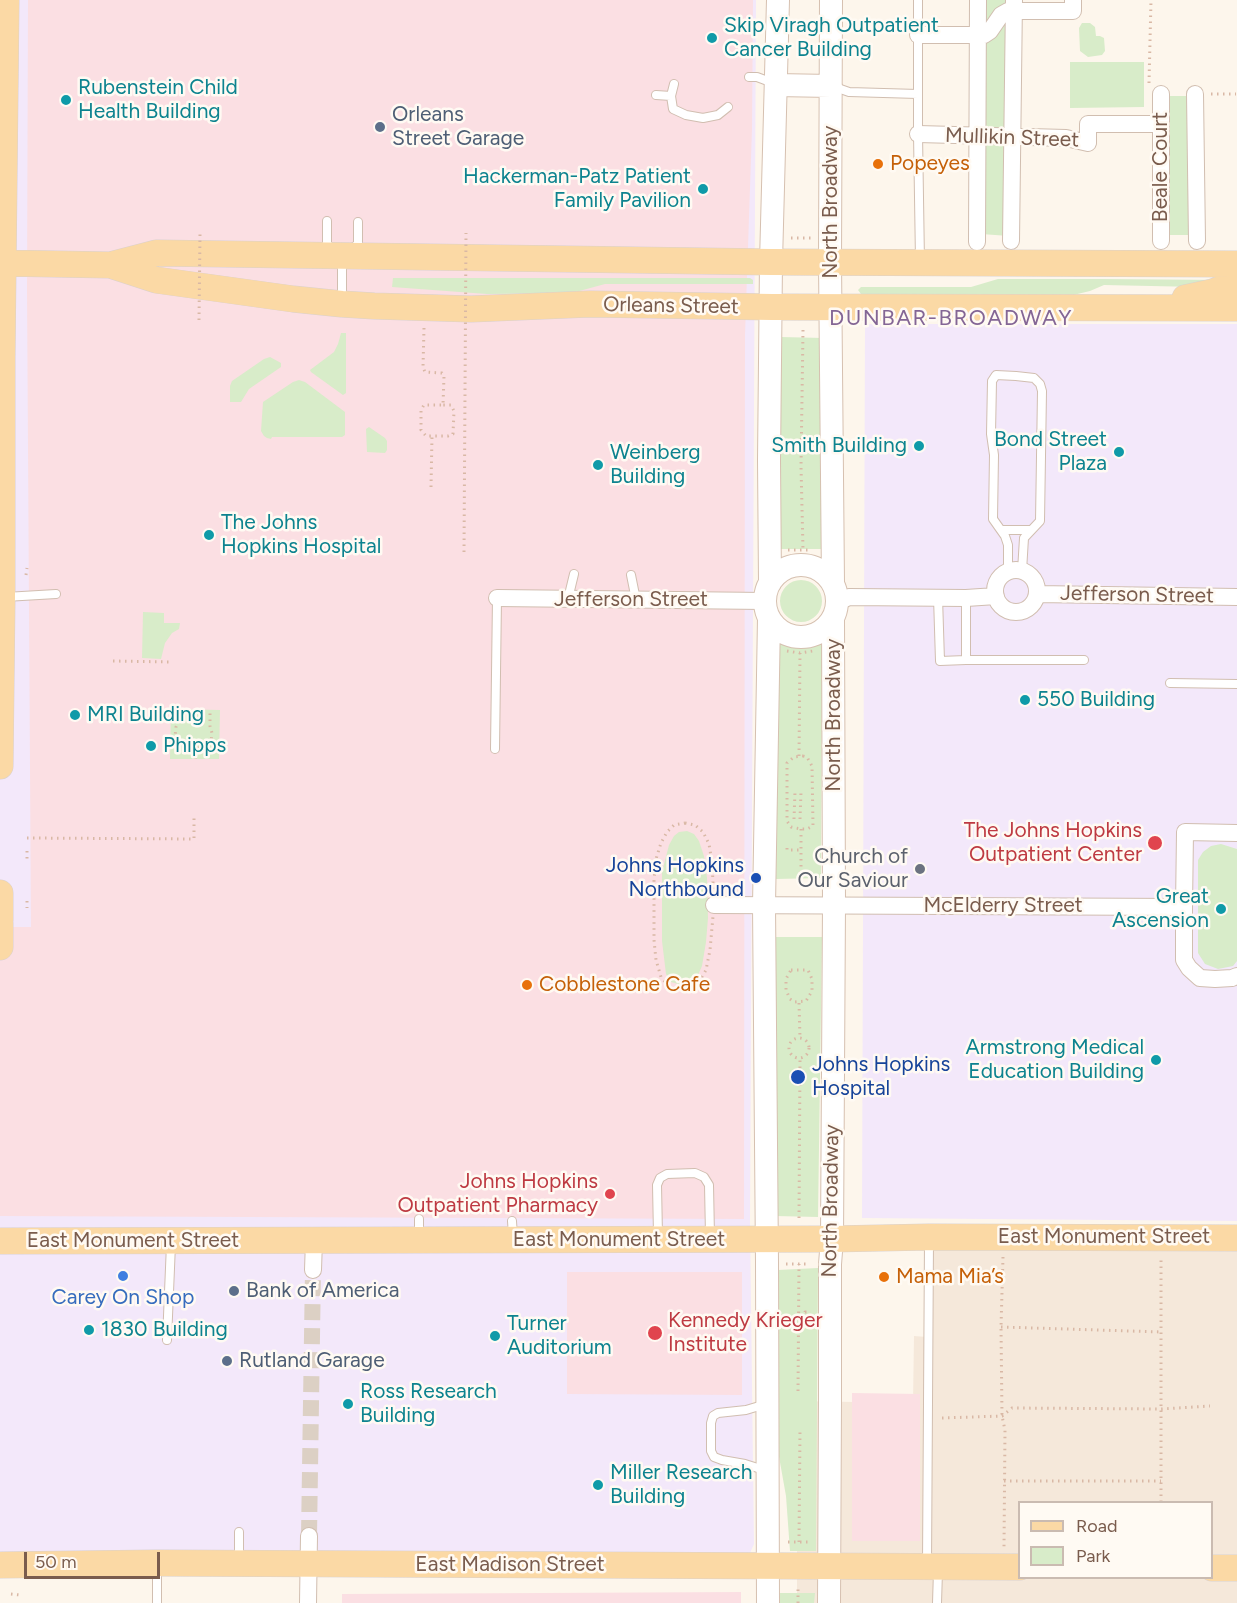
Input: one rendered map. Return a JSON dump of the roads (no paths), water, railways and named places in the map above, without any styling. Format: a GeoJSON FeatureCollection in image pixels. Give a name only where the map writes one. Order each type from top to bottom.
{"type":"FeatureCollection","features":[{"type":"Feature","properties":{"kind":"main road"},"geometry":{"type":"LineString","coordinates":[[0,766],[1,263],[6,0]]}},
{"type":"Feature","properties":{"kind":"main road"},"geometry":{"type":"LineString","coordinates":[[768,1603],[764,905],[771,262],[778,0]]}},
{"type":"Feature","properties":{"kind":"main road","name":"North Broadway"},"geometry":{"type":"LineString","coordinates":[[829,1603],[835,601],[830,262],[831,0]]}},
{"type":"Feature","properties":{"kind":"main road"},"geometry":{"type":"LineString","coordinates":[[776,85],[831,86]]}},
{"type":"Feature","properties":{"kind":"main road","name":"Orleans Street"},"geometry":{"type":"LineString","coordinates":[[1,263],[110,265],[156,253],[771,262],[1237,264]]}},
{"type":"Feature","properties":{"kind":"main road","name":"Orleans Street"},"geometry":{"type":"LineString","coordinates":[[110,265],[156,280],[342,304],[471,309],[591,304],[772,308],[1237,308]]}},
{"type":"Feature","properties":{"kind":"main road"},"geometry":{"type":"LineString","coordinates":[[1083,308],[1190,297],[1237,283]]}},
{"type":"Feature","properties":{"kind":"main road"},"geometry":{"type":"LineString","coordinates":[[801,565],[823,572],[835,601],[830,624],[822,632],[811,637],[799,638],[787,635],[776,628],[768,601],[778,573],[788,567],[801,565]]}},
{"type":"Feature","properties":{"kind":"main road"},"geometry":{"type":"LineString","coordinates":[[0,893],[0,947]]}},
{"type":"Feature","properties":{"kind":"main road","name":"East Monument Street"},"geometry":{"type":"LineString","coordinates":[[0,1241],[314,1240],[419,1230],[512,1230],[658,1240],[929,1237],[1237,1238]]}},
{"type":"Feature","properties":{"kind":"main road","name":"East Madison Street"},"geometry":{"type":"LineString","coordinates":[[0,1565],[157,1563],[1012,1567]]}},
{"type":"Feature","properties":{"kind":"main road"},"geometry":{"type":"LineString","coordinates":[[1213,1568],[1237,1568]]}},
{"type":"Feature","properties":{"kind":"street"},"geometry":{"type":"LineString","coordinates":[[977,242],[978,0]]}},
{"type":"Feature","properties":{"kind":"street"},"geometry":{"type":"LineString","coordinates":[[1014,5],[1073,11],[1073,0]]}},
{"type":"Feature","properties":{"kind":"street"},"geometry":{"type":"LineString","coordinates":[[918,35],[984,35],[990,31],[1000,15],[1014,5]]}},
{"type":"Feature","properties":{"kind":"street"},"geometry":{"type":"LineString","coordinates":[[1011,242],[1014,5]]}},
{"type":"Feature","properties":{"kind":"street","name":"Beale Court"},"geometry":{"type":"LineString","coordinates":[[1155,92],[1161,124],[1161,241]]}},
{"type":"Feature","properties":{"kind":"street","name":"Beale Court"},"geometry":{"type":"LineString","coordinates":[[1195,94],[1197,242]]}},
{"type":"Feature","properties":{"kind":"street","name":"Mullikin Street"},"geometry":{"type":"LineString","coordinates":[[918,134],[1066,138],[1088,143],[1088,124],[1161,124]]}},
{"type":"Feature","properties":{"kind":"street"},"geometry":{"type":"LineString","coordinates":[[1015,572],[1033,580],[1037,594],[1032,605],[1021,612],[1008,610],[998,602],[996,589],[998,582],[1015,572]]}},
{"type":"Feature","properties":{"kind":"street","name":"Jefferson Street"},"geometry":{"type":"LineString","coordinates":[[1037,594],[1237,597]]}},
{"type":"Feature","properties":{"kind":"street"},"geometry":{"type":"LineString","coordinates":[[835,601],[849,597],[996,596]]}},
{"type":"Feature","properties":{"kind":"street","name":"Jefferson Street"},"geometry":{"type":"LineString","coordinates":[[497,598],[768,601]]}},
{"type":"Feature","properties":{"kind":"street"},"geometry":{"type":"LineString","coordinates":[[1237,833],[1185,832],[1184,907],[1184,960],[1190,968],[1200,978],[1215,979],[1237,976]]}},
{"type":"Feature","properties":{"kind":"street","name":"McElderry Street"},"geometry":{"type":"LineString","coordinates":[[714,905],[1184,907]]}},
{"type":"Feature","properties":{"kind":"street"},"geometry":{"type":"LineString","coordinates":[[313,1270],[314,1240]]}},
{"type":"Feature","properties":{"kind":"street"},"geometry":{"type":"LineString","coordinates":[[308,1603],[309,1536]]}},
{"type":"Feature","properties":{"kind":"lane"},"geometry":{"type":"LineString","coordinates":[[918,0],[920,262]]}},
{"type":"Feature","properties":{"kind":"lane"},"geometry":{"type":"LineString","coordinates":[[749,77],[757,77],[776,85]]}},
{"type":"Feature","properties":{"kind":"lane"},"geometry":{"type":"LineString","coordinates":[[674,84],[671,96],[673,109],[686,116],[703,118],[718,115],[728,107]]}},
{"type":"Feature","properties":{"kind":"lane"},"geometry":{"type":"LineString","coordinates":[[831,86],[849,92],[918,94]]}},
{"type":"Feature","properties":{"kind":"lane"},"geometry":{"type":"LineString","coordinates":[[656,95],[671,96]]}},
{"type":"Feature","properties":{"kind":"lane"},"geometry":{"type":"LineString","coordinates":[[327,222],[327,244],[342,257],[342,304]]}},
{"type":"Feature","properties":{"kind":"lane"},"geometry":{"type":"LineString","coordinates":[[342,257],[358,244],[358,222]]}},
{"type":"Feature","properties":{"kind":"lane"},"geometry":{"type":"LineString","coordinates":[[996,375],[1034,378],[1040,384],[1042,391],[1040,522],[1024,538],[1015,572],[1002,530],[993,519],[992,381],[996,375]]}},
{"type":"Feature","properties":{"kind":"lane"},"geometry":{"type":"LineString","coordinates":[[1002,530],[1031,530]]}},
{"type":"Feature","properties":{"kind":"lane"},"geometry":{"type":"LineString","coordinates":[[568,599],[574,574]]}},
{"type":"Feature","properties":{"kind":"lane"},"geometry":{"type":"LineString","coordinates":[[631,575],[636,600]]}},
{"type":"Feature","properties":{"kind":"lane"},"geometry":{"type":"LineString","coordinates":[[1,597],[56,594]]}},
{"type":"Feature","properties":{"kind":"lane"},"geometry":{"type":"LineString","coordinates":[[938,597],[940,660],[1084,660]]}},
{"type":"Feature","properties":{"kind":"lane"},"geometry":{"type":"LineString","coordinates":[[495,749],[497,598]]}},
{"type":"Feature","properties":{"kind":"lane"},"geometry":{"type":"LineString","coordinates":[[966,598],[966,660]]}},
{"type":"Feature","properties":{"kind":"lane"},"geometry":{"type":"LineString","coordinates":[[1170,683],[1237,684]]}},
{"type":"Feature","properties":{"kind":"lane"},"geometry":{"type":"LineString","coordinates":[[658,1240],[657,1185],[660,1178],[667,1174],[695,1173],[704,1178],[709,1185],[710,1240]]}},
{"type":"Feature","properties":{"kind":"lane"},"geometry":{"type":"LineString","coordinates":[[929,1237],[928,1418],[932,1567],[937,1603]]}},
{"type":"Feature","properties":{"kind":"lane"},"geometry":{"type":"LineString","coordinates":[[167,1340],[171,1241]]}},
{"type":"Feature","properties":{"kind":"lane"},"geometry":{"type":"LineString","coordinates":[[767,1404],[746,1410],[718,1413],[713,1416],[711,1451],[714,1457],[722,1460],[745,1464],[768,1472]]}},
{"type":"Feature","properties":{"kind":"lane"},"geometry":{"type":"LineString","coordinates":[[238,1532],[239,1564]]}},
{"type":"Feature","properties":{"kind":"lane"},"geometry":{"type":"LineString","coordinates":[[157,1563],[157,1603]]}},
{"type":"Feature","properties":{"kind":"tunnel"},"geometry":{"type":"LineString","coordinates":[[309,1536],[313,1270]]}},
{"type":"Feature","properties":{"kind":"place","name":"Skip Viragh Outpatient Cancer Building"},"geometry":{"type":"Point","coordinates":[712,38]}},
{"type":"Feature","properties":{"kind":"place","name":"Rubenstein Child Health Building"},"geometry":{"type":"Point","coordinates":[66,100]}},
{"type":"Feature","properties":{"kind":"place","name":"Orleans Street Garage"},"geometry":{"type":"Point","coordinates":[380,127]}},
{"type":"Feature","properties":{"kind":"place","name":"Popeyes"},"geometry":{"type":"Point","coordinates":[878,164]}},
{"type":"Feature","properties":{"kind":"place","name":"Hackerman-Patz Patient Family Pavilion"},"geometry":{"type":"Point","coordinates":[703,189]}},
{"type":"Feature","properties":{"kind":"place","name":"Smith Building"},"geometry":{"type":"Point","coordinates":[919,446]}},
{"type":"Feature","properties":{"kind":"place","name":"Bond Street Plaza"},"geometry":{"type":"Point","coordinates":[1119,452]}},
{"type":"Feature","properties":{"kind":"place","name":"Weinberg Building"},"geometry":{"type":"Point","coordinates":[598,465]}},
{"type":"Feature","properties":{"kind":"place","name":"The Johns Hopkins Hospital"},"geometry":{"type":"Point","coordinates":[209,535]}},
{"type":"Feature","properties":{"kind":"place","name":"550 Building"},"geometry":{"type":"Point","coordinates":[1025,700]}},
{"type":"Feature","properties":{"kind":"place","name":"MRI Building"},"geometry":{"type":"Point","coordinates":[75,715]}},
{"type":"Feature","properties":{"kind":"place","name":"Phipps"},"geometry":{"type":"Point","coordinates":[151,746]}},
{"type":"Feature","properties":{"kind":"place","name":"The Johns Hopkins Outpatient Center"},"geometry":{"type":"Point","coordinates":[1155,843]}},
{"type":"Feature","properties":{"kind":"place","name":"Church of Our Saviour"},"geometry":{"type":"Point","coordinates":[920,869]}},
{"type":"Feature","properties":{"kind":"place","name":"Johns Hopkins Northbound"},"geometry":{"type":"Point","coordinates":[756,878]}},
{"type":"Feature","properties":{"kind":"place","name":"Great Ascension"},"geometry":{"type":"Point","coordinates":[1221,909]}},
{"type":"Feature","properties":{"kind":"place","name":"Cobblestone Cafe"},"geometry":{"type":"Point","coordinates":[527,985]}},
{"type":"Feature","properties":{"kind":"place","name":"Armstrong Medical Education Building"},"geometry":{"type":"Point","coordinates":[1156,1060]}},
{"type":"Feature","properties":{"kind":"place","name":"Johns Hopkins Hospital"},"geometry":{"type":"Point","coordinates":[798,1077]}},
{"type":"Feature","properties":{"kind":"place","name":"Johns Hopkins Outpatient Pharmacy"},"geometry":{"type":"Point","coordinates":[610,1194]}},
{"type":"Feature","properties":{"kind":"place","name":"Carey On Shop"},"geometry":{"type":"Point","coordinates":[123,1276]}},
{"type":"Feature","properties":{"kind":"place","name":"Mama Mia’s"},"geometry":{"type":"Point","coordinates":[884,1277]}},
{"type":"Feature","properties":{"kind":"place","name":"Bank of America"},"geometry":{"type":"Point","coordinates":[234,1291]}},
{"type":"Feature","properties":{"kind":"place","name":"1830 Building"},"geometry":{"type":"Point","coordinates":[89,1330]}},
{"type":"Feature","properties":{"kind":"place","name":"Kennedy Krieger Institute"},"geometry":{"type":"Point","coordinates":[655,1333]}},
{"type":"Feature","properties":{"kind":"place","name":"Turner Auditorium"},"geometry":{"type":"Point","coordinates":[495,1336]}},
{"type":"Feature","properties":{"kind":"place","name":"Rutland Garage"},"geometry":{"type":"Point","coordinates":[227,1361]}},
{"type":"Feature","properties":{"kind":"place","name":"Ross Research Building"},"geometry":{"type":"Point","coordinates":[348,1404]}},
{"type":"Feature","properties":{"kind":"place","name":"Miller Research Building"},"geometry":{"type":"Point","coordinates":[598,1485]}},
{"type":"Feature","properties":{"kind":"district","name":"DUNBAR-BROADWAY"},"geometry":{"type":"Point","coordinates":[951,319]}}]}
